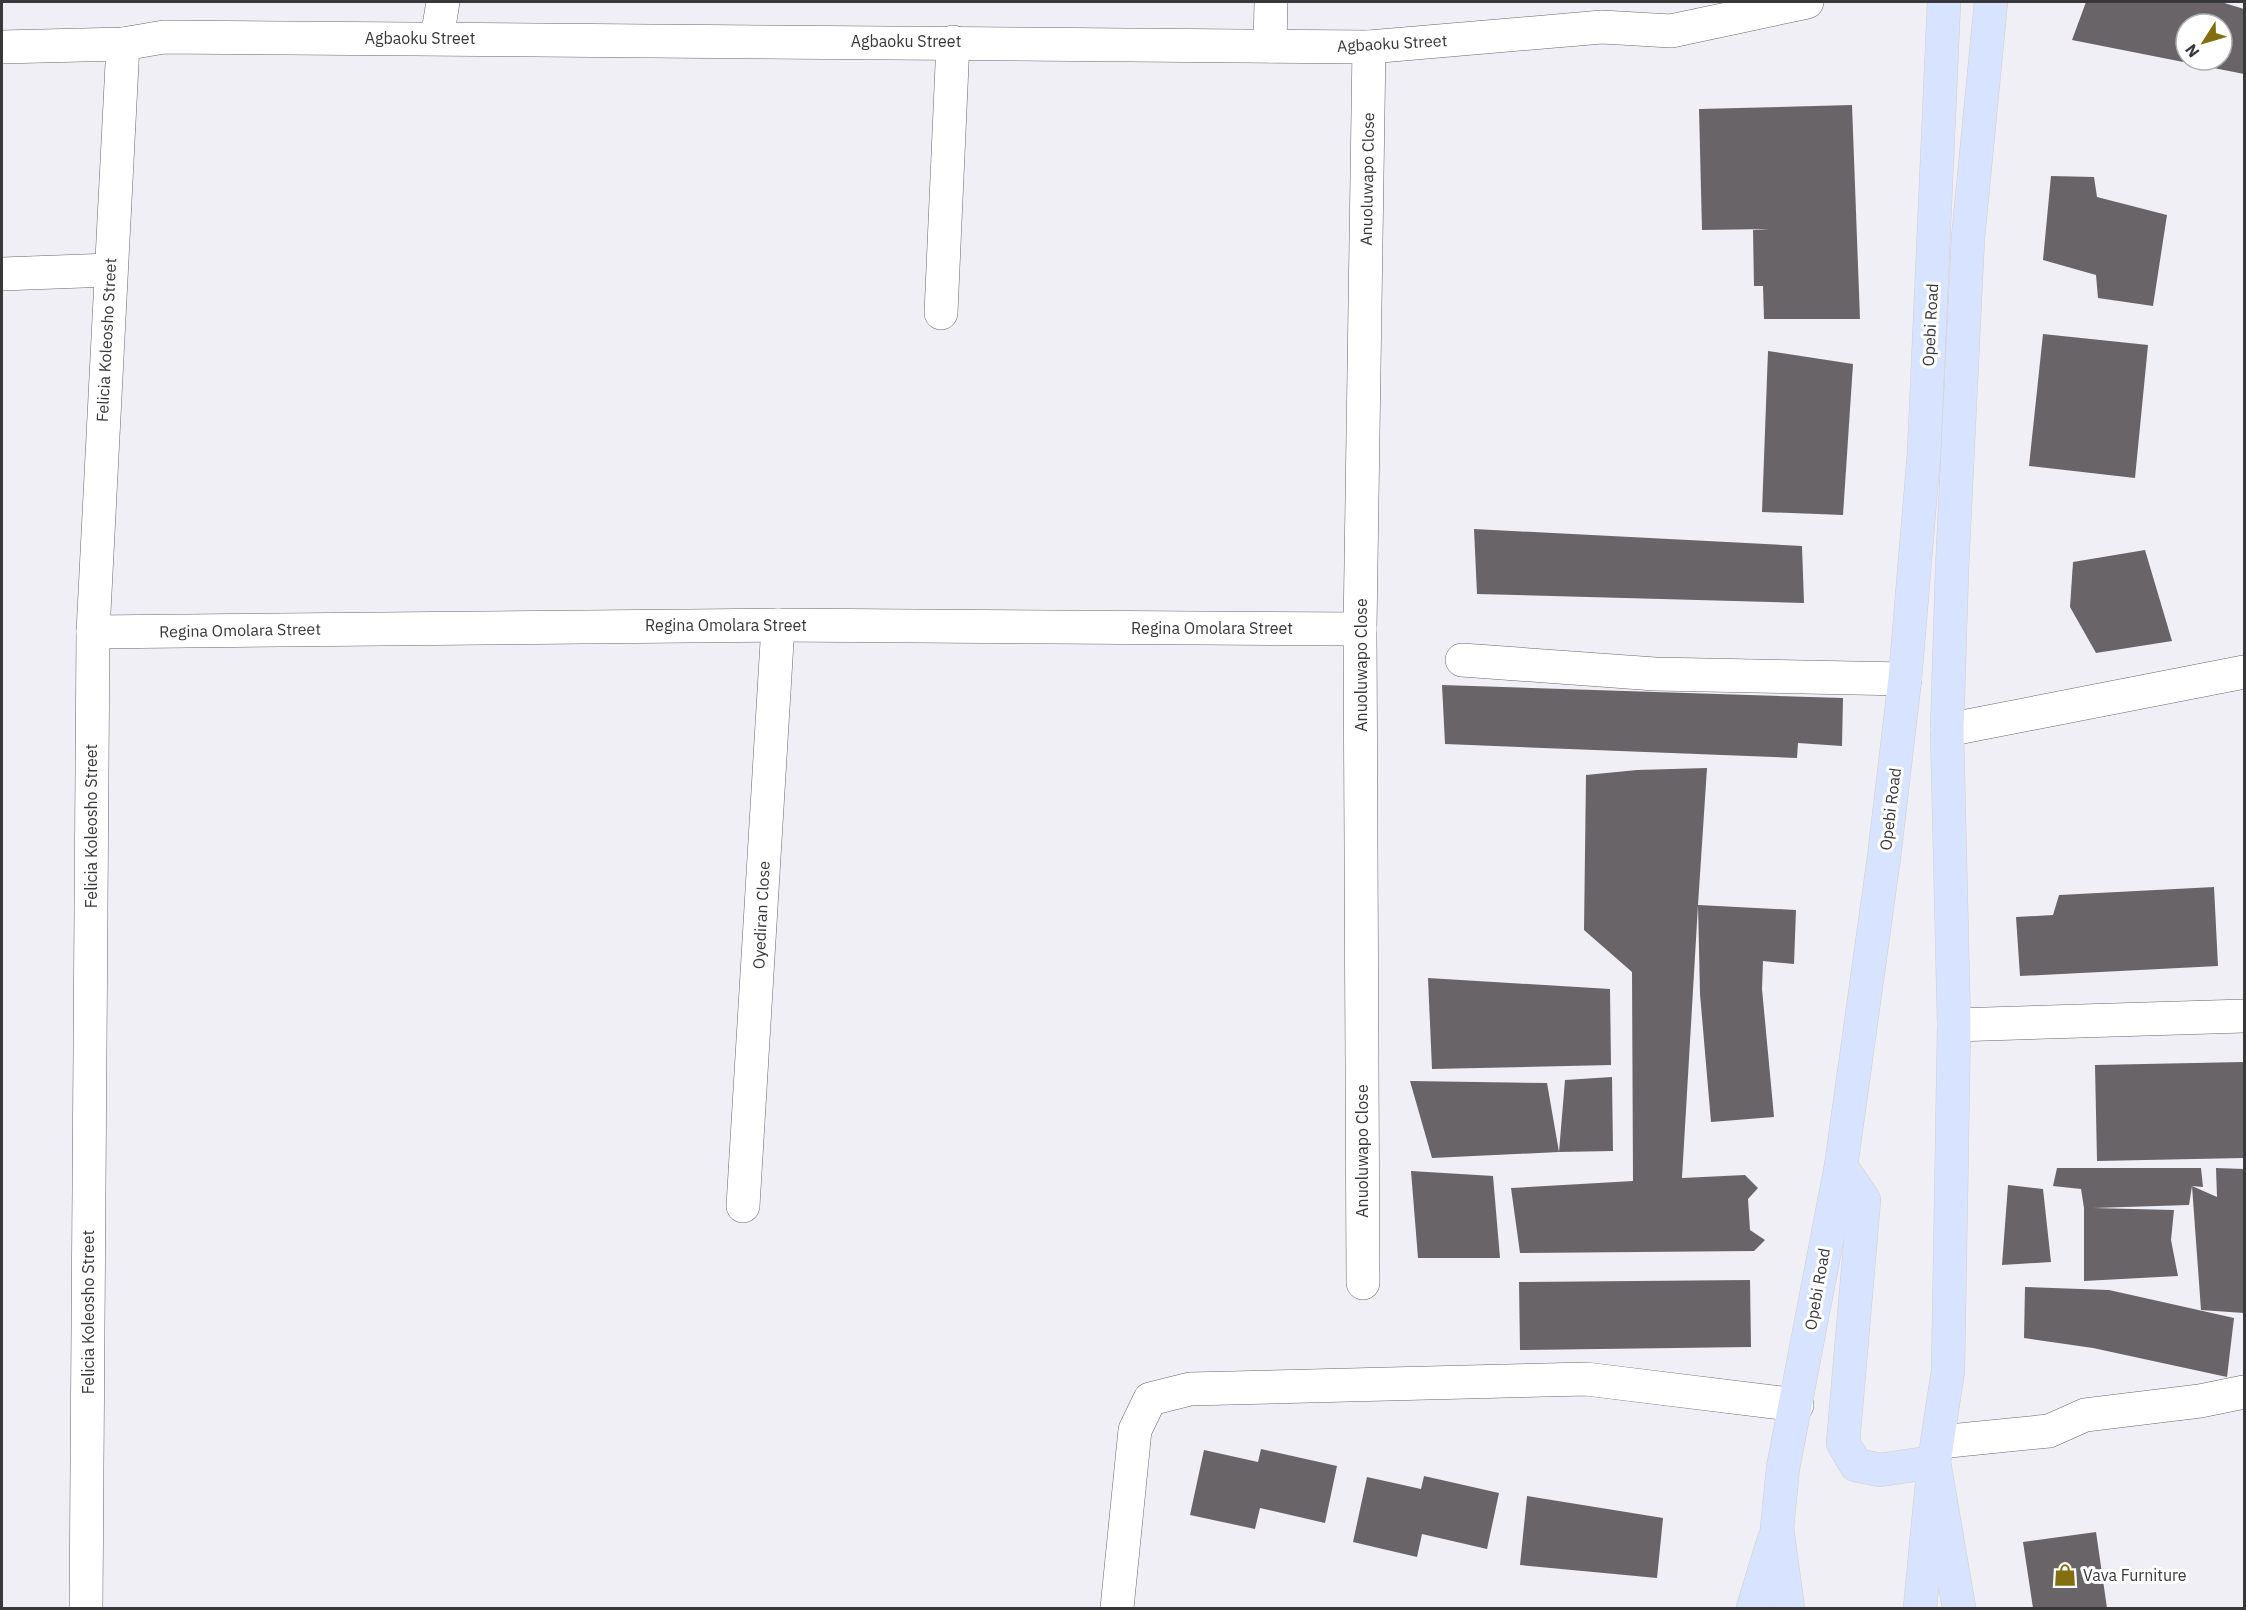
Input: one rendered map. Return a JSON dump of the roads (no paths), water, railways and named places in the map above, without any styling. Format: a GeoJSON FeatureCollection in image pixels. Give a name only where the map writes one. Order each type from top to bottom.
{"type":"FeatureCollection","features":[{"type":"Feature","properties":{"kind":"main road","name":"Opebi Road"},"geometry":{"type":"LineString","coordinates":[[1788,1608],[1777,1528],[1784,1468],[1841,1166],[1884,857],[1905,679],[1924,453],[1944,2]]}},
{"type":"Feature","properties":{"kind":"main road","name":"Opebi Road"},"geometry":{"type":"LineString","coordinates":[[1920,1608],[1936,1452],[1948,1371],[1954,1025],[1947,730],[1968,238],[1991,2]]}},
{"type":"Feature","properties":{"kind":"main road"},"geometry":{"type":"LineString","coordinates":[[1841,1166],[1864,1200],[1843,1443],[1856,1465],[1880,1470],[1936,1452],[1959,1608]]}},
{"type":"Feature","properties":{"kind":"main road"},"geometry":{"type":"LineString","coordinates":[[1753,1608],[1777,1528]]}},
{"type":"Feature","properties":{"kind":"street"},"geometry":{"type":"LineString","coordinates":[[437,38],[443,2]]}},
{"type":"Feature","properties":{"kind":"street"},"geometry":{"type":"LineString","coordinates":[[1270,46],[1271,2]]}},
{"type":"Feature","properties":{"kind":"street","name":"Agbaoku Street"},"geometry":{"type":"LineString","coordinates":[[2,46],[123,44],[164,37],[1369,47],[1602,14],[1671,31],[1807,2]]}},
{"type":"Feature","properties":{"kind":"street"},"geometry":{"type":"LineString","coordinates":[[941,313],[953,42]]}},
{"type":"Feature","properties":{"kind":"street","name":"Felicia Koleosho Street"},"geometry":{"type":"LineString","coordinates":[[86,1608],[93,632],[123,44]]}},
{"type":"Feature","properties":{"kind":"street","name":"Anuoluwapo Close"},"geometry":{"type":"LineString","coordinates":[[1363,1283],[1360,629],[1369,47]]}},
{"type":"Feature","properties":{"kind":"street"},"geometry":{"type":"LineString","coordinates":[[2,274],[110,270]]}},
{"type":"Feature","properties":{"kind":"street","name":"Regina Omolara Street"},"geometry":{"type":"LineString","coordinates":[[93,632],[778,625],[1360,629]]}},
{"type":"Feature","properties":{"kind":"street","name":"Oyediran Close"},"geometry":{"type":"LineString","coordinates":[[743,1206],[778,625]]}},
{"type":"Feature","properties":{"kind":"street"},"geometry":{"type":"LineString","coordinates":[[1462,660],[1655,674],[1905,679]]}},
{"type":"Feature","properties":{"kind":"street"},"geometry":{"type":"LineString","coordinates":[[1947,730],[2244,672]]}},
{"type":"Feature","properties":{"kind":"street"},"geometry":{"type":"LineString","coordinates":[[1954,1025],[2244,1016]]}},
{"type":"Feature","properties":{"kind":"street"},"geometry":{"type":"LineString","coordinates":[[1117,1608],[1135,1431],[1150,1399],[1190,1389],[1586,1379],[1797,1405]]}},
{"type":"Feature","properties":{"kind":"street"},"geometry":{"type":"LineString","coordinates":[[1936,1452],[2049,1431],[2085,1415],[2200,1401],[2244,1392]]}},
{"type":"Feature","properties":{"kind":"place","name":"Vava Furniture"},"geometry":{"type":"Point","coordinates":[2065,1575]}}]}
